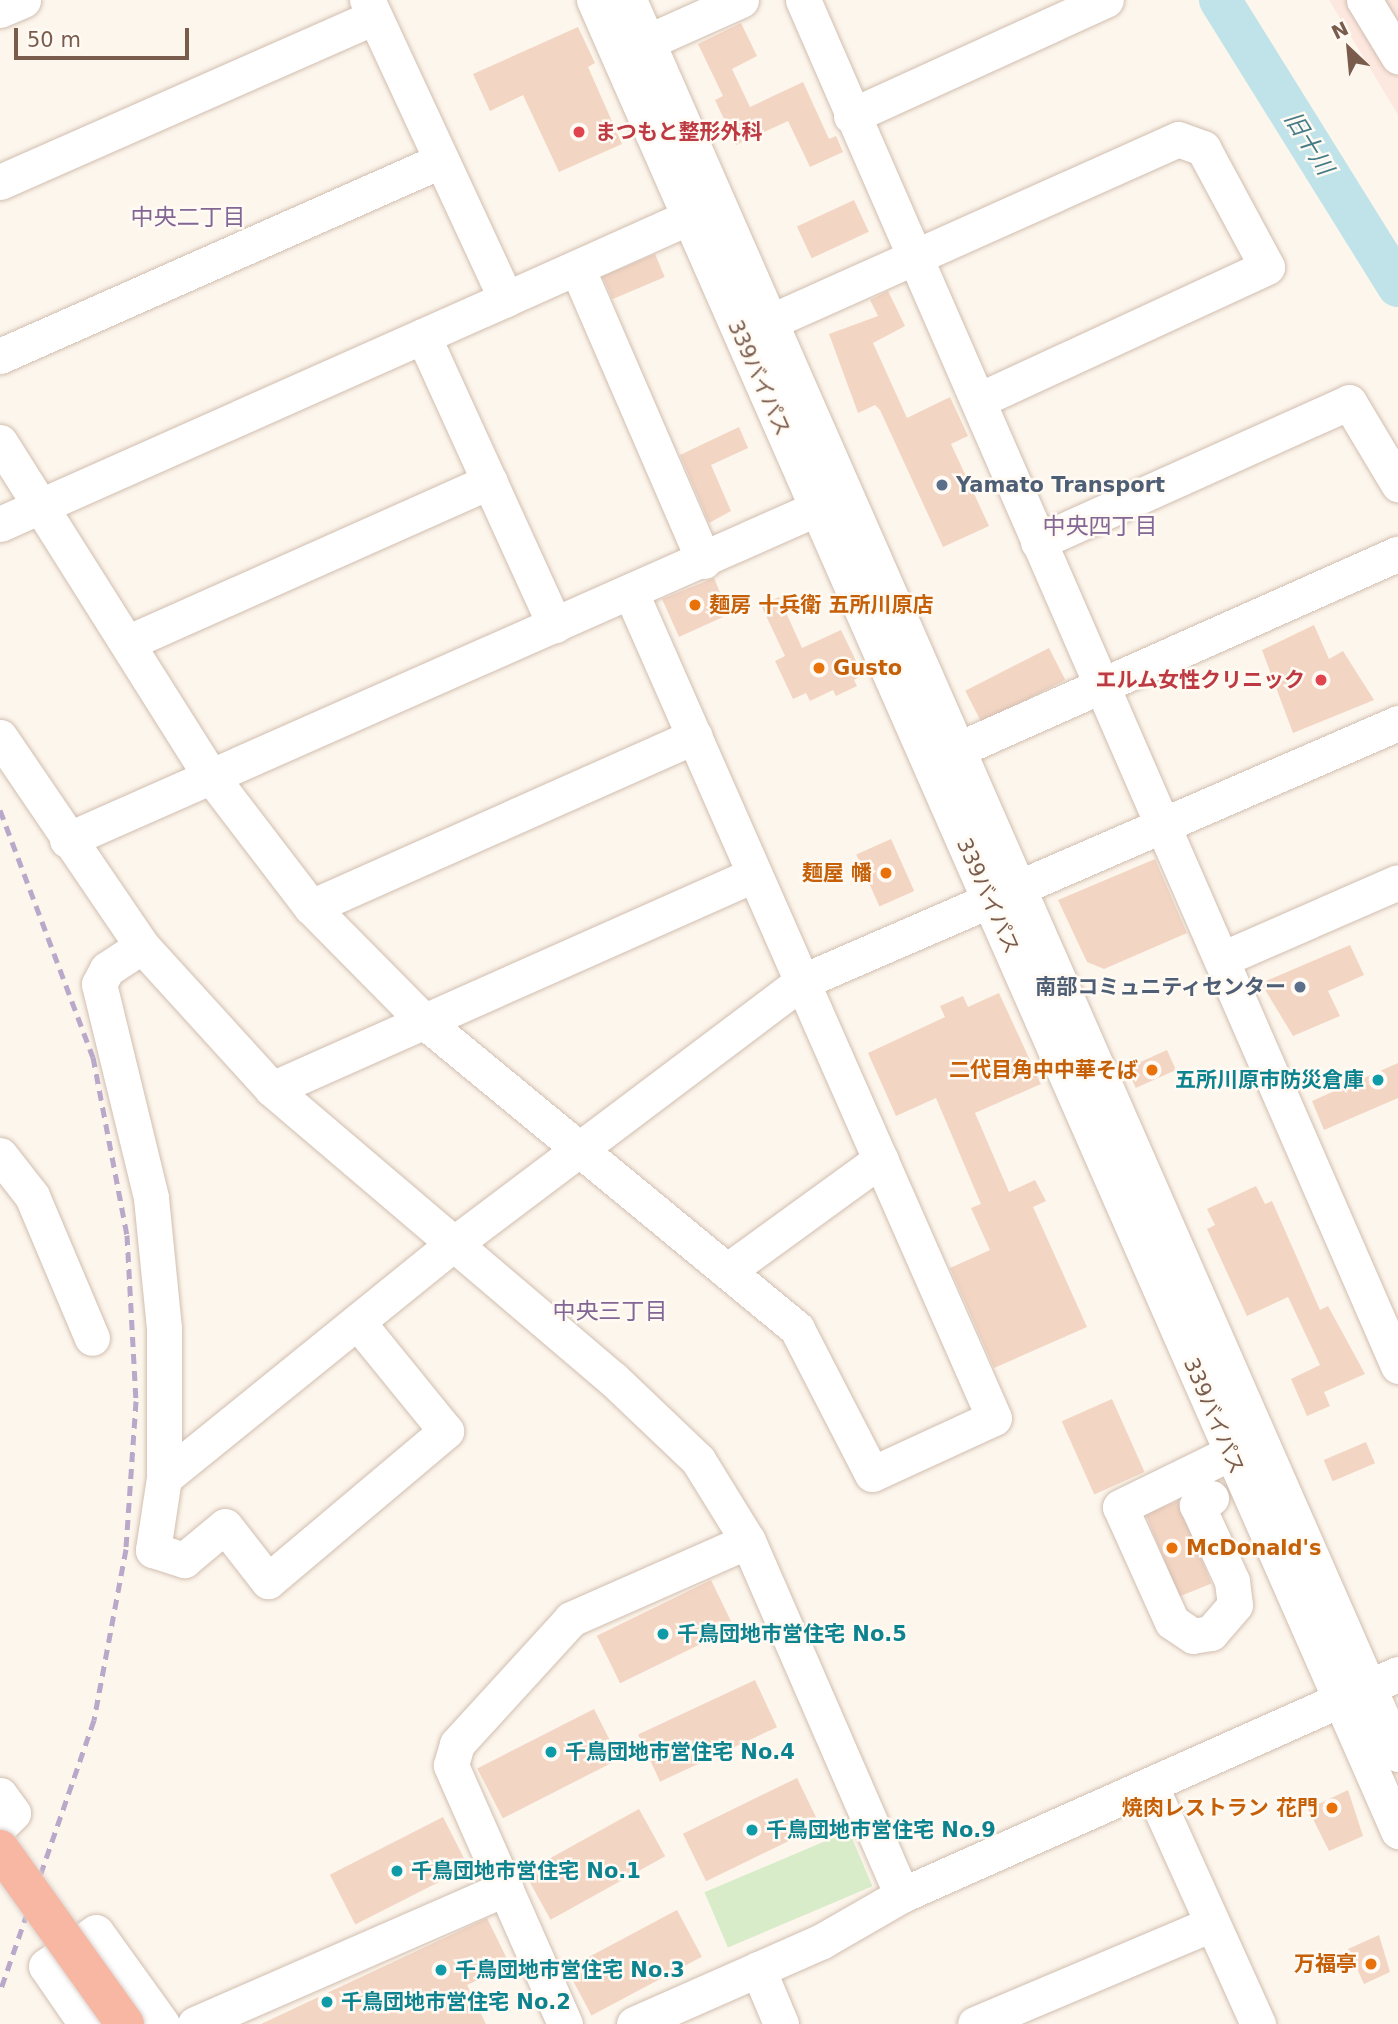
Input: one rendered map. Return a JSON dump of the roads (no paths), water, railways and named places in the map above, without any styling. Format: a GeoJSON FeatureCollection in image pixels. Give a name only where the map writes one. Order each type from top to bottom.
{"type":"FeatureCollection","features":[{"type":"Feature","properties":{"kind":"highway"},"geometry":{"type":"LineString","coordinates":[[0,1849],[125,2024]]}},
{"type":"Feature","properties":{"kind":"street"},"geometry":{"type":"LineString","coordinates":[[0,10],[23,0]]}},
{"type":"Feature","properties":{"kind":"street","name":"339バイパス"},"geometry":{"type":"LineString","coordinates":[[594,0],[689,216],[755,328],[1005,894],[1230,1453],[1368,1689],[1398,1831]]}},
{"type":"Feature","properties":{"kind":"street"},"geometry":{"type":"LineString","coordinates":[[629,0],[755,328],[1178,139],[1203,148],[1267,267],[979,400]]}},
{"type":"Feature","properties":{"kind":"street"},"geometry":{"type":"LineString","coordinates":[[647,42],[741,0]]}},
{"type":"Feature","properties":{"kind":"street"},"geometry":{"type":"LineString","coordinates":[[803,0],[851,116],[979,400],[1038,542],[1398,1366]]}},
{"type":"Feature","properties":{"kind":"street"},"geometry":{"type":"LineString","coordinates":[[851,116],[1107,0]]}},
{"type":"Feature","properties":{"kind":"street"},"geometry":{"type":"LineString","coordinates":[[1364,0],[1398,56]]}},
{"type":"Feature","properties":{"kind":"street"},"geometry":{"type":"LineString","coordinates":[[0,182],[370,9],[506,299]]}},
{"type":"Feature","properties":{"kind":"street"},"geometry":{"type":"LineString","coordinates":[[0,356],[441,160]]}},
{"type":"Feature","properties":{"kind":"street"},"geometry":{"type":"LineString","coordinates":[[0,524],[506,299],[578,270],[689,216]]}},
{"type":"Feature","properties":{"kind":"street"},"geometry":{"type":"LineString","coordinates":[[578,270],[704,561]]}},
{"type":"Feature","properties":{"kind":"street"},"geometry":{"type":"LineString","coordinates":[[423,336],[555,625]]}},
{"type":"Feature","properties":{"kind":"street"},"geometry":{"type":"LineString","coordinates":[[1038,542],[1349,401],[1398,484]]}},
{"type":"Feature","properties":{"kind":"street"},"geometry":{"type":"LineString","coordinates":[[0,442],[129,642],[210,775],[311,907],[425,1022],[579,1153],[797,1329],[873,1474],[994,1418],[631,593]]}},
{"type":"Feature","properties":{"kind":"street"},"geometry":{"type":"LineString","coordinates":[[129,642],[490,481]]}},
{"type":"Feature","properties":{"kind":"street"},"geometry":{"type":"LineString","coordinates":[[67,840],[210,775],[704,561],[830,502],[958,749],[1005,894],[1398,1754]]}},
{"type":"Feature","properties":{"kind":"street"},"geometry":{"type":"LineString","coordinates":[[958,749],[1398,554]]}},
{"type":"Feature","properties":{"kind":"street"},"geometry":{"type":"LineString","coordinates":[[164,1478],[359,1324],[451,1246],[579,1153],[801,982],[1398,723]]}},
{"type":"Feature","properties":{"kind":"street"},"geometry":{"type":"LineString","coordinates":[[311,907],[695,736]]}},
{"type":"Feature","properties":{"kind":"street"},"geometry":{"type":"LineString","coordinates":[[0,737],[67,840],[142,946],[272,1089],[451,1246],[650,1412],[698,1460],[748,1541],[902,1895]]}},
{"type":"Feature","properties":{"kind":"street"},"geometry":{"type":"LineString","coordinates":[[272,1089],[753,875]]}},
{"type":"Feature","properties":{"kind":"street"},"geometry":{"type":"LineString","coordinates":[[1222,959],[1398,882]]}},
{"type":"Feature","properties":{"kind":"street"},"geometry":{"type":"LineString","coordinates":[[142,946],[107,969],[99,984],[151,1198],[164,1328],[164,1478],[153,1550],[184,1560],[225,1526],[268,1581],[446,1431],[359,1324]]}},
{"type":"Feature","properties":{"kind":"street"},"geometry":{"type":"LineString","coordinates":[[0,1156],[32,1196],[92,1338]]}},
{"type":"Feature","properties":{"kind":"street"},"geometry":{"type":"LineString","coordinates":[[727,1271],[881,1159]]}},
{"type":"Feature","properties":{"kind":"street"},"geometry":{"type":"LineString","coordinates":[[1211,1498],[1197,1504],[1232,1581],[1235,1605],[1211,1633],[1193,1636],[1172,1622],[1119,1507],[1230,1453]]}},
{"type":"Feature","properties":{"kind":"street"},"geometry":{"type":"LineString","coordinates":[[565,2024],[451,1765],[457,1744],[571,1619],[748,1541]]}},
{"type":"Feature","properties":{"kind":"street"},"geometry":{"type":"LineString","coordinates":[[634,2024],[758,1969],[902,1895],[1368,1689]]}},
{"type":"Feature","properties":{"kind":"street"},"geometry":{"type":"LineString","coordinates":[[1151,1787],[1258,2024]]}},
{"type":"Feature","properties":{"kind":"street"},"geometry":{"type":"LineString","coordinates":[[0,1795],[13,1813],[0,1826]]}},
{"type":"Feature","properties":{"kind":"street"},"geometry":{"type":"LineString","coordinates":[[195,2024],[506,1888]]}},
{"type":"Feature","properties":{"kind":"street"},"geometry":{"type":"LineString","coordinates":[[975,2024],[1212,1924]]}},
{"type":"Feature","properties":{"kind":"street"},"geometry":{"type":"LineString","coordinates":[[86,2024],[46,1966],[96,1932],[162,2024]]}},
{"type":"Feature","properties":{"kind":"street"},"geometry":{"type":"LineString","coordinates":[[758,1969],[781,2024]]}},
{"type":"Feature","properties":{"kind":"waterway","name":"旧十川"},"geometry":{"type":"LineString","coordinates":[[1220,0],[1398,286]]}},
{"type":"Feature","properties":{"kind":"railway"},"geometry":{"type":"LineString","coordinates":[[0,810],[93,1057],[127,1235],[136,1401],[126,1549],[94,1720],[0,1991]]}},
{"type":"Feature","properties":{"kind":"place","name":"まつもと整形外科"},"geometry":{"type":"Point","coordinates":[579,132]}},
{"type":"Feature","properties":{"kind":"place","name":"Yamato Transport"},"geometry":{"type":"Point","coordinates":[942,485]}},
{"type":"Feature","properties":{"kind":"place","name":"麺房 十兵衛 五所川原店"},"geometry":{"type":"Point","coordinates":[695,605]}},
{"type":"Feature","properties":{"kind":"place","name":"Gusto"},"geometry":{"type":"Point","coordinates":[819,668]}},
{"type":"Feature","properties":{"kind":"place","name":"エルム女性クリニック"},"geometry":{"type":"Point","coordinates":[1321,680]}},
{"type":"Feature","properties":{"kind":"place","name":"麺屋 幡"},"geometry":{"type":"Point","coordinates":[886,873]}},
{"type":"Feature","properties":{"kind":"place","name":"南部コミュニティセンター"},"geometry":{"type":"Point","coordinates":[1300,987]}},
{"type":"Feature","properties":{"kind":"place","name":"二代目角中中華そば"},"geometry":{"type":"Point","coordinates":[1152,1070]}},
{"type":"Feature","properties":{"kind":"place","name":"五所川原市防災倉庫"},"geometry":{"type":"Point","coordinates":[1378,1080]}},
{"type":"Feature","properties":{"kind":"place","name":"McDonald's"},"geometry":{"type":"Point","coordinates":[1172,1548]}},
{"type":"Feature","properties":{"kind":"place","name":"千鳥団地市営住宅 No.5"},"geometry":{"type":"Point","coordinates":[663,1634]}},
{"type":"Feature","properties":{"kind":"place","name":"千鳥団地市営住宅 No.4"},"geometry":{"type":"Point","coordinates":[551,1752]}},
{"type":"Feature","properties":{"kind":"place","name":"焼肉レストラン 花門"},"geometry":{"type":"Point","coordinates":[1332,1808]}},
{"type":"Feature","properties":{"kind":"place","name":"千鳥団地市営住宅 No.9"},"geometry":{"type":"Point","coordinates":[752,1830]}},
{"type":"Feature","properties":{"kind":"place","name":"千鳥団地市営住宅 No.1"},"geometry":{"type":"Point","coordinates":[397,1871]}},
{"type":"Feature","properties":{"kind":"place","name":"万福亭"},"geometry":{"type":"Point","coordinates":[1371,1964]}},
{"type":"Feature","properties":{"kind":"place","name":"千鳥団地市営住宅 No.3"},"geometry":{"type":"Point","coordinates":[441,1970]}},
{"type":"Feature","properties":{"kind":"place","name":"千鳥団地市営住宅 No.2"},"geometry":{"type":"Point","coordinates":[327,2002]}},
{"type":"Feature","properties":{"kind":"district","name":"中央二丁目"},"geometry":{"type":"Point","coordinates":[188,217]}},
{"type":"Feature","properties":{"kind":"district","name":"中央四丁目"},"geometry":{"type":"Point","coordinates":[1100,526]}},
{"type":"Feature","properties":{"kind":"district","name":"中央三丁目"},"geometry":{"type":"Point","coordinates":[610,1311]}}]}
